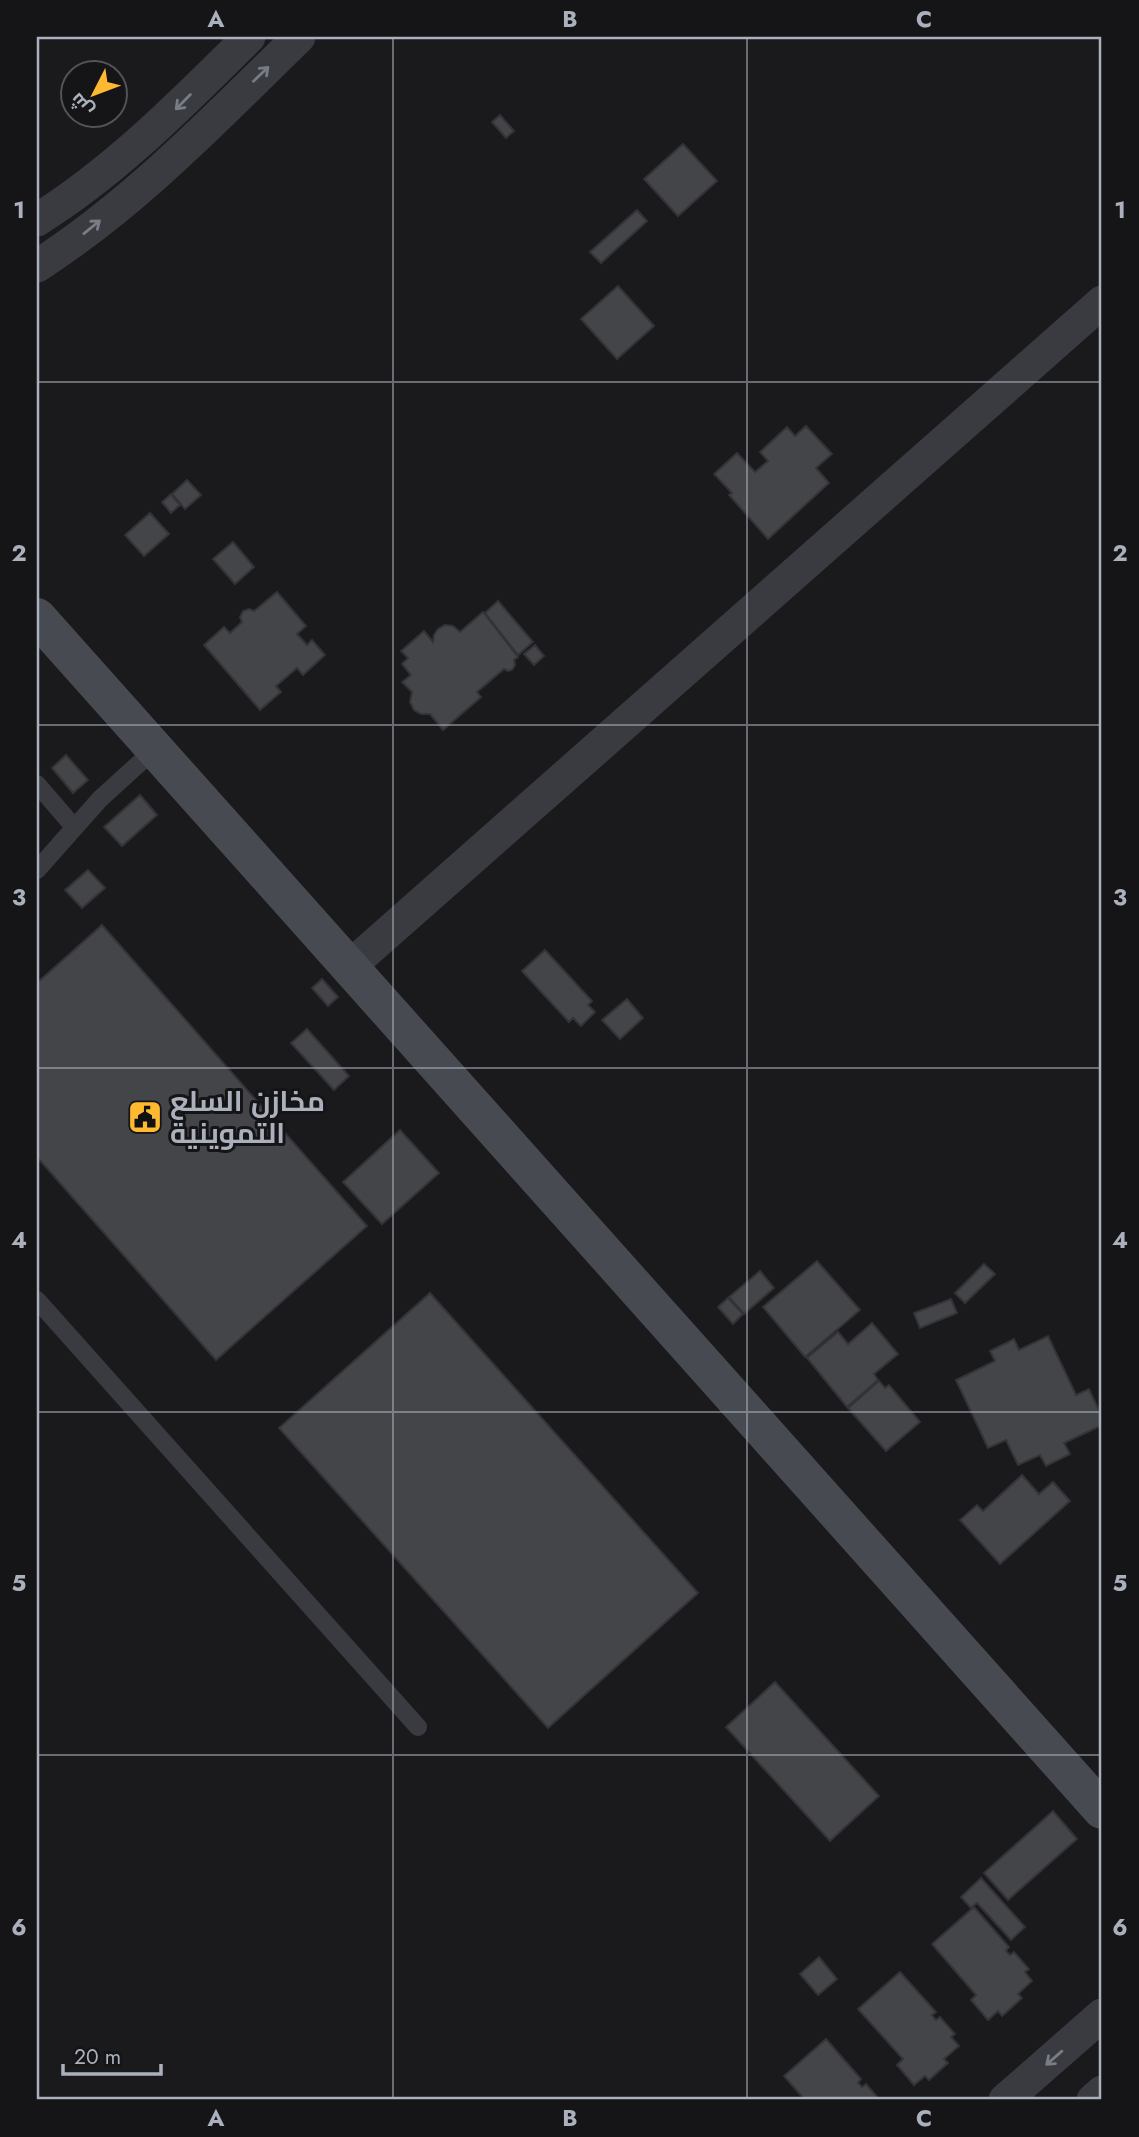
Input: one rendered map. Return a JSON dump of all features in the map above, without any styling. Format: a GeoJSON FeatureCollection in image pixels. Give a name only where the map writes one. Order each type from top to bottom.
{"type":"FeatureCollection","features":[{"type":"Feature","properties":{"kind":"street"},"geometry":{"type":"LineString","coordinates":[[37,220],[150,135],[249,37]]}},
{"type":"Feature","properties":{"kind":"street"},"geometry":{"type":"LineString","coordinates":[[37,266],[69,246],[172,162],[299,37]]}},
{"type":"Feature","properties":{"kind":"street"},"geometry":{"type":"LineString","coordinates":[[150,135],[172,162]]}},
{"type":"Feature","properties":{"kind":"street"},"geometry":{"type":"LineString","coordinates":[[349,967],[1102,302]]}},
{"type":"Feature","properties":{"kind":"street"},"geometry":{"type":"LineString","coordinates":[[37,617],[1102,1810]]}},
{"type":"Feature","properties":{"kind":"street"},"geometry":{"type":"LineString","coordinates":[[1005,2100],[1102,2015]]}},
{"type":"Feature","properties":{"kind":"street"},"geometry":{"type":"LineString","coordinates":[[1093,2100],[1102,2092]]}},
{"type":"Feature","properties":{"kind":"lane"},"geometry":{"type":"LineString","coordinates":[[37,870],[100,799],[155,749]]}},
{"type":"Feature","properties":{"kind":"lane"},"geometry":{"type":"LineString","coordinates":[[37,784],[74,827]]}},
{"type":"Feature","properties":{"kind":"lane"},"geometry":{"type":"LineString","coordinates":[[37,1300],[418,1727]]}},
{"type":"Feature","properties":{"kind":"building"},"geometry":{"type":"Polygon","coordinates":[[[500,115],[514,131],[506,138],[492,122],[500,115]]]}},
{"type":"Feature","properties":{"kind":"building"},"geometry":{"type":"Polygon","coordinates":[[[683,144],[717,181],[678,216],[644,179],[683,144]]]}},
{"type":"Feature","properties":{"kind":"building"},"geometry":{"type":"Polygon","coordinates":[[[637,210],[647,221],[601,263],[590,252],[637,210]]]}},
{"type":"Feature","properties":{"kind":"building"},"geometry":{"type":"Polygon","coordinates":[[[618,286],[654,326],[617,359],[581,319],[618,286]]]}},
{"type":"Feature","properties":{"kind":"building"},"geometry":{"type":"Polygon","coordinates":[[[806,426],[832,454],[816,468],[829,483],[768,539],[714,474],[737,453],[755,472],[768,461],[760,452],[787,427],[795,436],[806,426]]]}},
{"type":"Feature","properties":{"kind":"building"},"geometry":{"type":"Polygon","coordinates":[[[187,480],[201,495],[185,509],[172,494],[187,480]]]}},
{"type":"Feature","properties":{"kind":"building"},"geometry":{"type":"Polygon","coordinates":[[[171,494],[180,505],[171,513],[162,502],[171,494]]]}},
{"type":"Feature","properties":{"kind":"building"},"geometry":{"type":"Polygon","coordinates":[[[150,513],[169,534],[144,556],[125,535],[150,513]]]}},
{"type":"Feature","properties":{"kind":"building"},"geometry":{"type":"Polygon","coordinates":[[[233,542],[254,567],[235,584],[213,559],[233,542]]]}},
{"type":"Feature","properties":{"kind":"building"},"geometry":{"type":"Polygon","coordinates":[[[277,592],[306,626],[297,634],[307,645],[312,640],[325,655],[303,675],[297,668],[276,686],[281,692],[260,710],[204,645],[224,627],[230,633],[242,622],[240,617],[243,611],[254,611],[277,592]]]}},
{"type":"Feature","properties":{"kind":"building"},"geometry":{"type":"Polygon","coordinates":[[[498,601],[533,642],[518,655],[485,613],[498,601]]]}},
{"type":"Feature","properties":{"kind":"building"},"geometry":{"type":"Polygon","coordinates":[[[483,612],[518,657],[514,660],[512,670],[504,669],[477,692],[481,697],[443,730],[430,714],[421,714],[414,710],[410,702],[412,692],[402,682],[411,675],[402,664],[408,658],[401,651],[424,631],[433,642],[438,629],[445,625],[453,626],[460,632],[483,612]]]}},
{"type":"Feature","properties":{"kind":"building"},"geometry":{"type":"Polygon","coordinates":[[[535,645],[544,656],[534,665],[524,654],[535,645]]]}},
{"type":"Feature","properties":{"kind":"building"},"geometry":{"type":"Polygon","coordinates":[[[66,755],[88,780],[73,793],[52,768],[66,755]]]}},
{"type":"Feature","properties":{"kind":"building"},"geometry":{"type":"Polygon","coordinates":[[[140,795],[157,815],[122,846],[104,827],[140,795]]]}},
{"type":"Feature","properties":{"kind":"building"},"geometry":{"type":"Polygon","coordinates":[[[88,870],[105,888],[82,908],[65,890],[88,870]]]}},
{"type":"Feature","properties":{"kind":"building"},"geometry":{"type":"Polygon","coordinates":[[[102,925],[367,1226],[216,1360],[37,1157],[37,983],[102,925]]]}},
{"type":"Feature","properties":{"kind":"building"},"geometry":{"type":"Polygon","coordinates":[[[545,950],[592,1001],[588,1005],[595,1012],[581,1026],[573,1018],[569,1022],[522,971],[545,950]]]}},
{"type":"Feature","properties":{"kind":"building"},"geometry":{"type":"Polygon","coordinates":[[[322,979],[338,997],[328,1006],[312,988],[322,979]]]}},
{"type":"Feature","properties":{"kind":"building"},"geometry":{"type":"Polygon","coordinates":[[[627,999],[643,1018],[620,1039],[602,1020],[627,999]]]}},
{"type":"Feature","properties":{"kind":"building"},"geometry":{"type":"Polygon","coordinates":[[[307,1029],[349,1076],[334,1090],[291,1043],[307,1029]]]}},
{"type":"Feature","properties":{"kind":"building"},"geometry":{"type":"Polygon","coordinates":[[[400,1130],[439,1173],[382,1224],[343,1182],[400,1130]]]}},
{"type":"Feature","properties":{"kind":"building"},"geometry":{"type":"Polygon","coordinates":[[[817,1261],[860,1310],[805,1357],[763,1307],[817,1261]]]}},
{"type":"Feature","properties":{"kind":"building"},"geometry":{"type":"Polygon","coordinates":[[[984,1264],[995,1274],[965,1303],[955,1293],[984,1264]]]}},
{"type":"Feature","properties":{"kind":"building"},"geometry":{"type":"Polygon","coordinates":[[[760,1271],[774,1288],[744,1314],[729,1297],[760,1271]]]}},
{"type":"Feature","properties":{"kind":"building"},"geometry":{"type":"Polygon","coordinates":[[[430,1293],[698,1593],[548,1728],[279,1428],[430,1293]]]}},
{"type":"Feature","properties":{"kind":"building"},"geometry":{"type":"Polygon","coordinates":[[[728,1298],[743,1314],[733,1324],[718,1307],[728,1298]]]}},
{"type":"Feature","properties":{"kind":"building"},"geometry":{"type":"Polygon","coordinates":[[[951,1299],[957,1313],[920,1328],[914,1313],[951,1299]]]}},
{"type":"Feature","properties":{"kind":"building"},"geometry":{"type":"Polygon","coordinates":[[[872,1323],[898,1354],[874,1374],[878,1380],[847,1407],[807,1358],[838,1332],[848,1344],[872,1323]]]}},
{"type":"Feature","properties":{"kind":"building"},"geometry":{"type":"Polygon","coordinates":[[[1048,1336],[1076,1395],[1089,1389],[1102,1417],[1102,1425],[1064,1443],[1070,1454],[1046,1466],[1040,1455],[1018,1465],[1006,1440],[988,1448],[956,1380],[995,1361],[990,1351],[1014,1339],[1019,1350],[1048,1336]]]}},
{"type":"Feature","properties":{"kind":"building"},"geometry":{"type":"Polygon","coordinates":[[[879,1381],[885,1388],[889,1385],[920,1422],[886,1451],[848,1408],[879,1381]]]}},
{"type":"Feature","properties":{"kind":"building"},"geometry":{"type":"Polygon","coordinates":[[[1022,1475],[1039,1494],[1053,1482],[1070,1501],[1000,1564],[960,1520],[977,1505],[983,1511],[1022,1475]]]}},
{"type":"Feature","properties":{"kind":"building"},"geometry":{"type":"Polygon","coordinates":[[[775,1682],[879,1796],[830,1841],[726,1727],[775,1682]]]}},
{"type":"Feature","properties":{"kind":"building"},"geometry":{"type":"Polygon","coordinates":[[[1053,1811],[1077,1839],[1008,1900],[984,1873],[1053,1811]]]}},
{"type":"Feature","properties":{"kind":"building"},"geometry":{"type":"Polygon","coordinates":[[[981,1878],[1025,1927],[1011,1940],[977,1903],[971,1908],[961,1897],[981,1878]]]}},
{"type":"Feature","properties":{"kind":"building"},"geometry":{"type":"Polygon","coordinates":[[[974,1907],[1009,1947],[1006,1951],[1010,1955],[1014,1952],[1029,1969],[1025,1972],[1032,1981],[1018,1994],[1022,1998],[1002,2016],[998,2011],[988,2020],[971,2000],[976,1995],[932,1944],[974,1907]]]}},
{"type":"Feature","properties":{"kind":"building"},"geometry":{"type":"Polygon","coordinates":[[[819,1957],[837,1979],[818,1995],[800,1974],[819,1957]]]}},
{"type":"Feature","properties":{"kind":"building"},"geometry":{"type":"Polygon","coordinates":[[[900,1972],[936,2012],[932,2015],[936,2020],[940,2017],[955,2034],[951,2037],[959,2046],[944,2059],[948,2063],[929,2080],[925,2076],[914,2085],[897,2065],[903,2059],[858,2009],[900,1972]]]}},
{"type":"Feature","properties":{"kind":"building"},"geometry":{"type":"Polygon","coordinates":[[[826,2039],[861,2079],[858,2083],[862,2087],[866,2084],[880,2100],[805,2100],[784,2076],[826,2039]]]}},
{"type":"Feature","properties":{"kind":"place","name":"مخازن السلع التموينية"},"geometry":{"type":"Point","coordinates":[145,1117]}}]}
